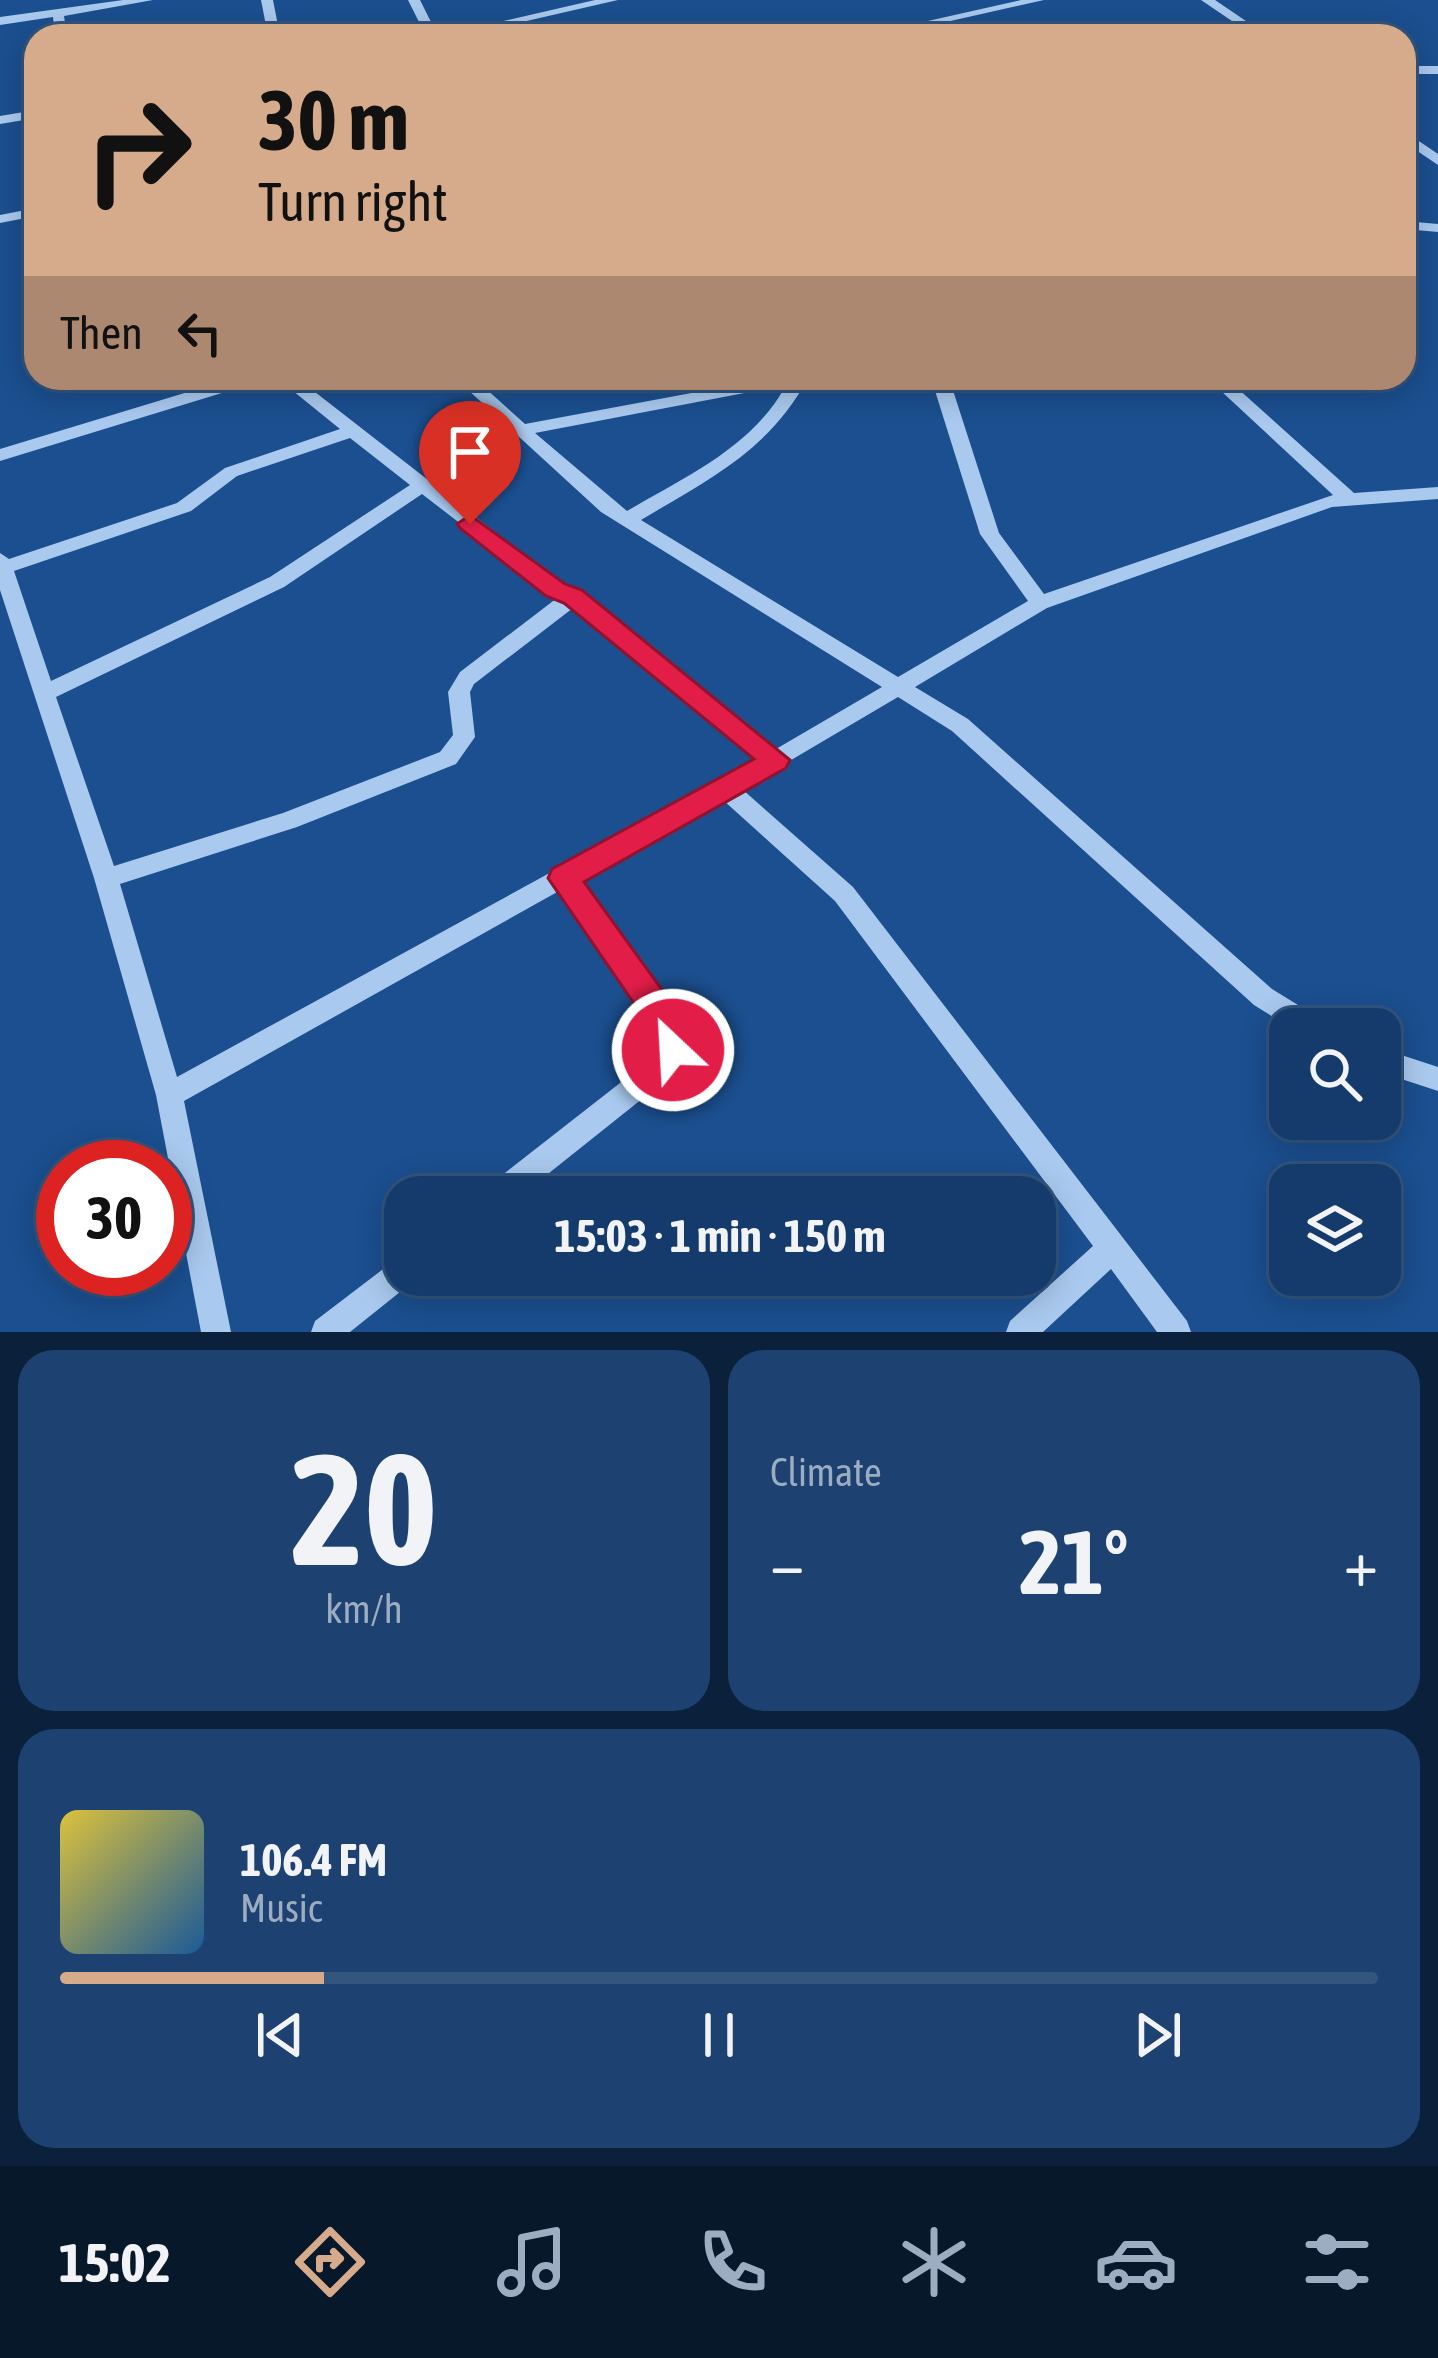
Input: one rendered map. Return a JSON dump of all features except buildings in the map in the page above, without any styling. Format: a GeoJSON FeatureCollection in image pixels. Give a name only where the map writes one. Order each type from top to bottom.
{"type":"FeatureCollection","features":[{"type":"Feature","properties":{"kind":"street"},"geometry":{"type":"LineString","coordinates":[[0,21],[147,0]]}},
{"type":"Feature","properties":{"kind":"street"},"geometry":{"type":"LineString","coordinates":[[493,24],[612,0]]}},
{"type":"Feature","properties":{"kind":"street"},"geometry":{"type":"LineString","coordinates":[[924,24],[1038,0]]}},
{"type":"Feature","properties":{"kind":"street"},"geometry":{"type":"LineString","coordinates":[[1207,0],[1244,24]]}},
{"type":"Feature","properties":{"kind":"street"},"geometry":{"type":"LineString","coordinates":[[58,13],[59,24]]}},
{"type":"Feature","properties":{"kind":"street"},"geometry":{"type":"LineString","coordinates":[[0,455],[213,390]]}},
{"type":"Feature","properties":{"kind":"street"},"geometry":{"type":"LineString","coordinates":[[300,390],[556,590],[573,597],[776,760]]}},
{"type":"Feature","properties":{"kind":"street"},"geometry":{"type":"LineString","coordinates":[[478,390],[627,520],[960,725],[1281,1008]]}},
{"type":"Feature","properties":{"kind":"street"},"geometry":{"type":"LineString","coordinates":[[521,430],[735,390]]}},
{"type":"Feature","properties":{"kind":"street"},"geometry":{"type":"LineString","coordinates":[[627,520],[760,436],[788,405],[794,390]]}},
{"type":"Feature","properties":{"kind":"street"},"geometry":{"type":"LineString","coordinates":[[944,390],[990,534],[1040,603]]}},
{"type":"Feature","properties":{"kind":"street"},"geometry":{"type":"LineString","coordinates":[[1229,390],[1348,498]]}},
{"type":"Feature","properties":{"kind":"street"},"geometry":{"type":"LineString","coordinates":[[216,1332],[169,1095],[106,878],[1,564],[184,507],[231,472],[349,433]]}},
{"type":"Feature","properties":{"kind":"street"},"geometry":{"type":"LineString","coordinates":[[43,694],[278,582],[422,486]]}},
{"type":"Feature","properties":{"kind":"street"},"geometry":{"type":"LineString","coordinates":[[169,1095],[776,760],[1040,603],[1348,498],[1438,493]]}},
{"type":"Feature","properties":{"kind":"street"},"geometry":{"type":"LineString","coordinates":[[106,878],[290,820],[448,758],[464,736],[459,692],[467,678],[573,597]]}},
{"type":"Feature","properties":{"kind":"street"},"geometry":{"type":"LineString","coordinates":[[725,788],[844,894],[1109,1251],[1176,1332]]}},
{"type":"Feature","properties":{"kind":"street"},"geometry":{"type":"LineString","coordinates":[[524,1176],[663,1066],[673,1050],[674,1034],[563,878]]}},
{"type":"Feature","properties":{"kind":"street"},"geometry":{"type":"LineString","coordinates":[[1401,1067],[1438,1079]]}},
{"type":"Feature","properties":{"kind":"street"},"geometry":{"type":"LineString","coordinates":[[1021,1332],[1109,1251]]}},
{"type":"Feature","properties":{"kind":"street"},"geometry":{"type":"LineString","coordinates":[[326,1332],[384,1286]]}},
{"type":"Feature","properties":{"kind":"route"},"geometry":{"type":"LineString","coordinates":[[470,524],[556,590],[573,597],[776,760],[563,878],[674,1034],[673,1050]]}}]}
